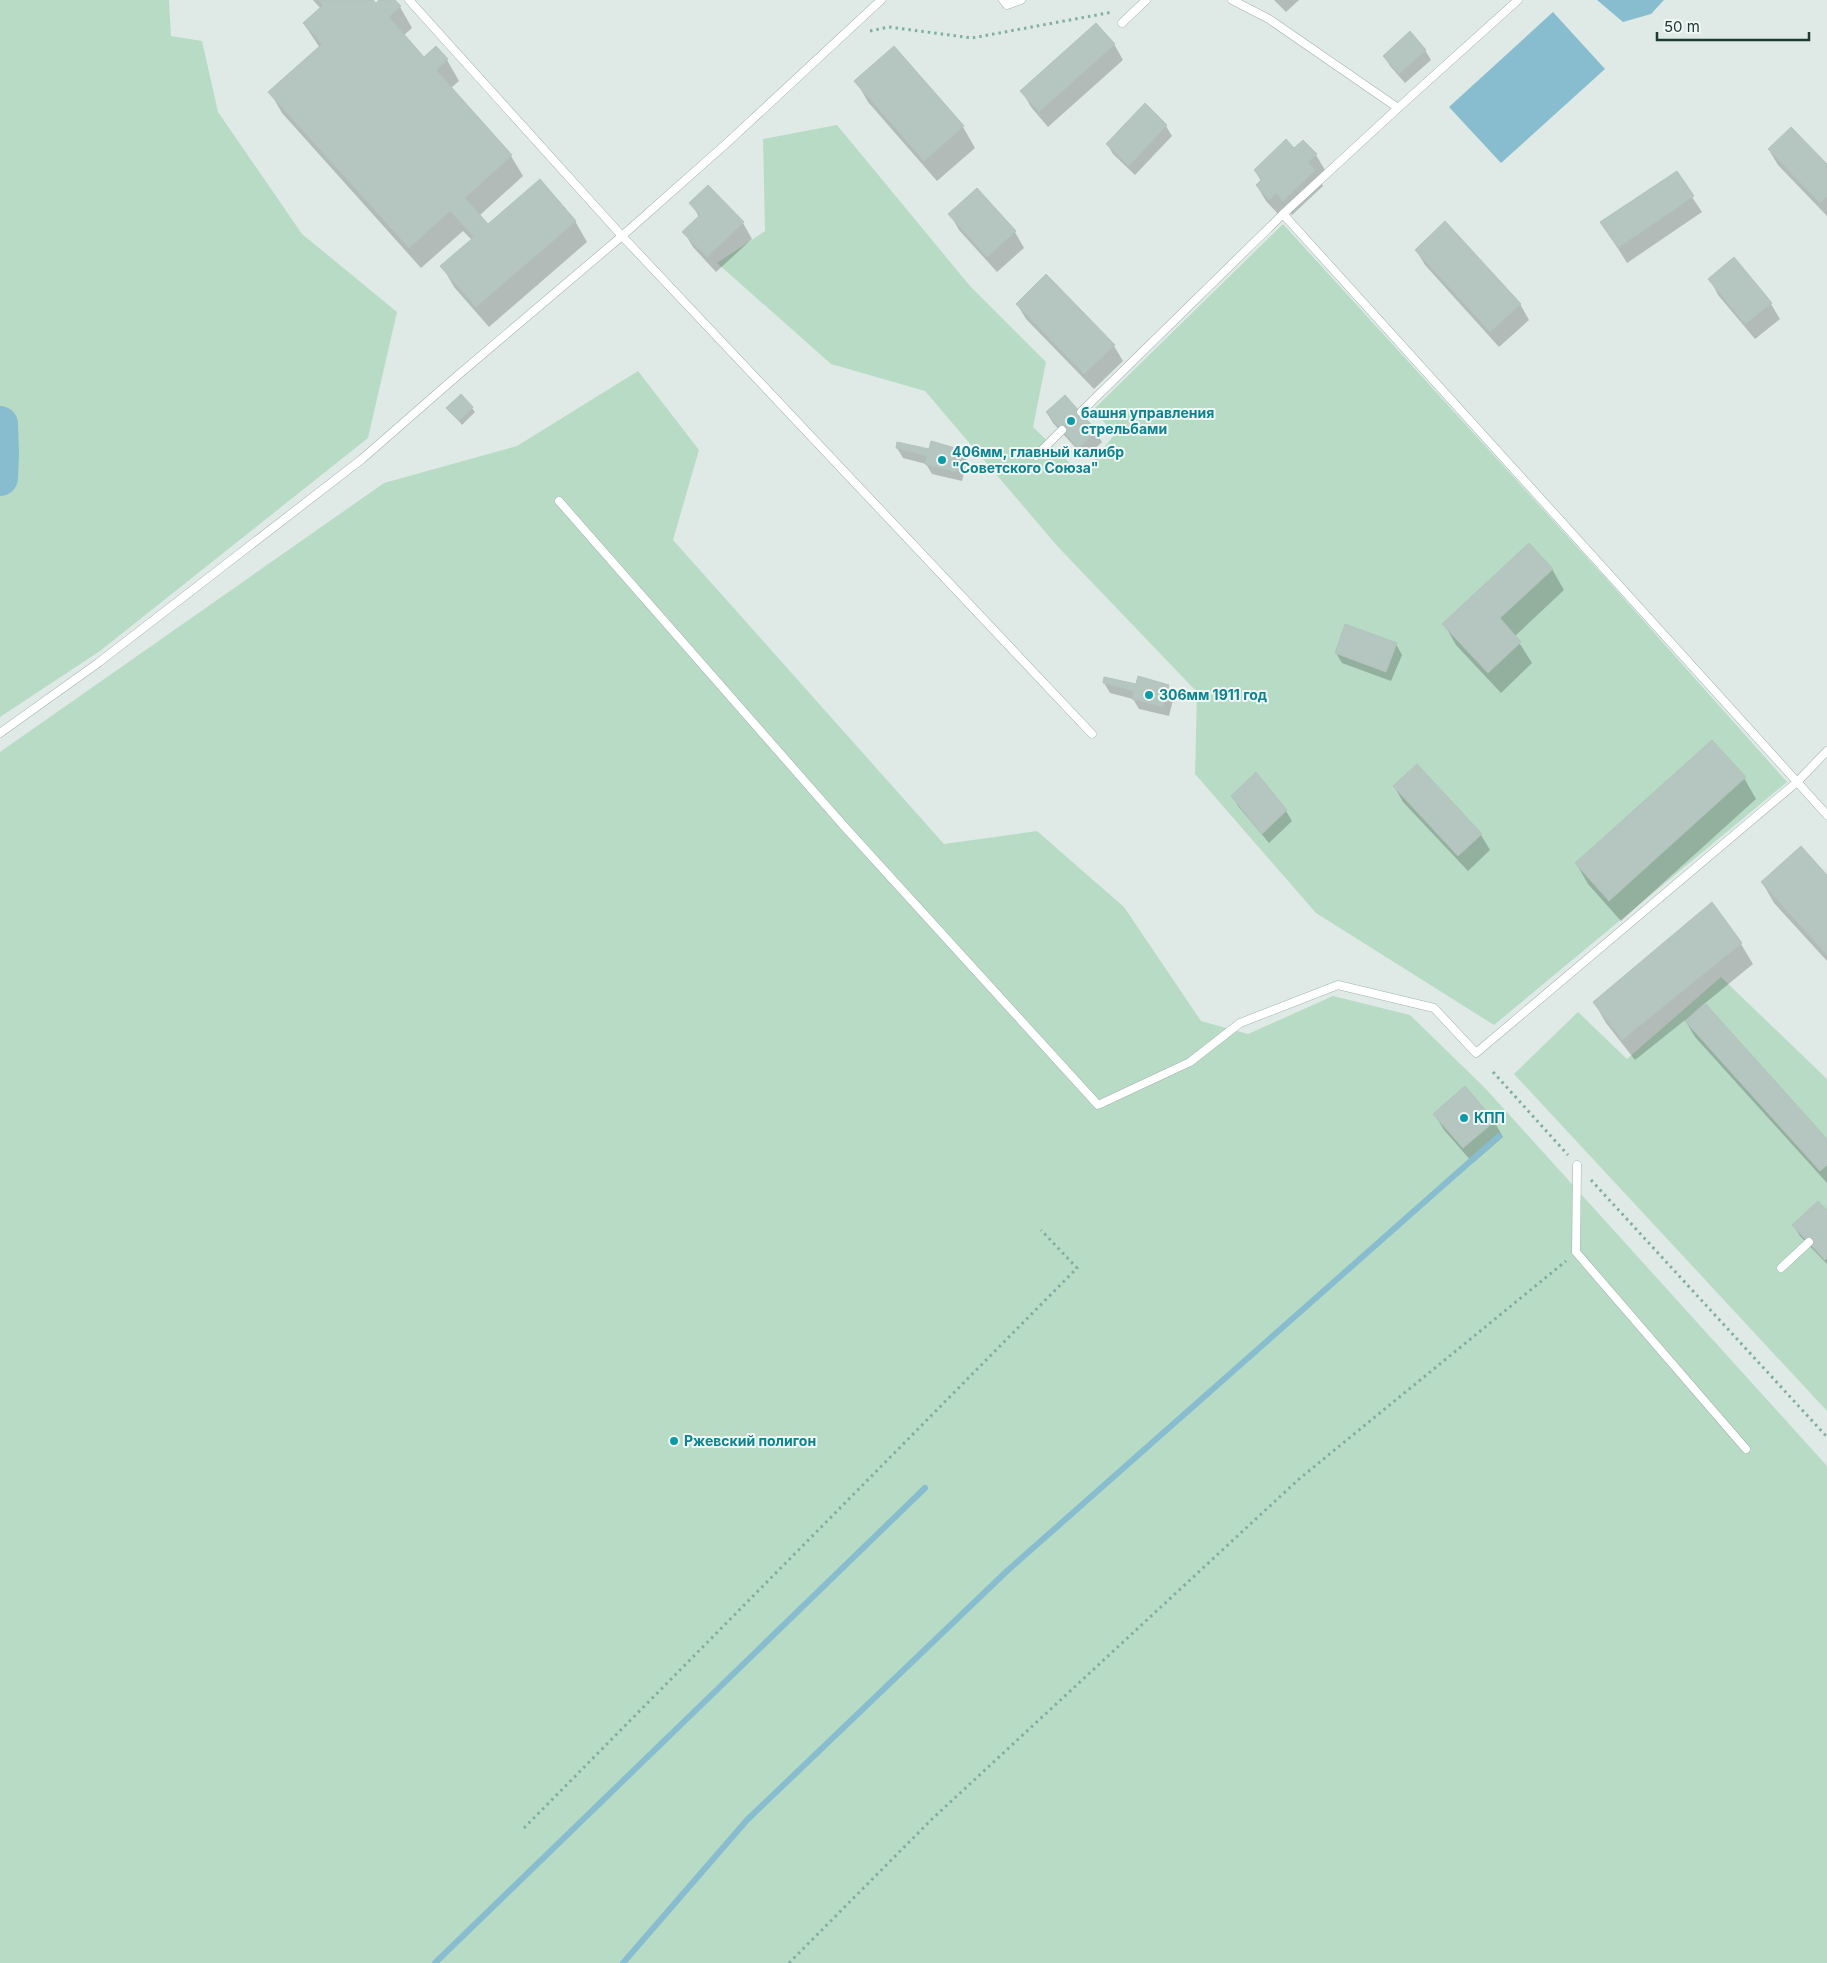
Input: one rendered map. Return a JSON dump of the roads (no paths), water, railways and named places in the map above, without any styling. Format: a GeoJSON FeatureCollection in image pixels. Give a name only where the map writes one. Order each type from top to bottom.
{"type":"FeatureCollection","features":[{"type":"Feature","properties":{"kind":"lane"},"geometry":{"type":"LineString","coordinates":[[409,0],[622,236],[1092,734]]}},
{"type":"Feature","properties":{"kind":"lane"},"geometry":{"type":"LineString","coordinates":[[0,733],[98,663],[362,459],[622,236],[881,0]]}},
{"type":"Feature","properties":{"kind":"lane"},"geometry":{"type":"LineString","coordinates":[[1003,0],[1007,5],[1021,0]]}},
{"type":"Feature","properties":{"kind":"lane"},"geometry":{"type":"LineString","coordinates":[[1122,23],[1146,0]]}},
{"type":"Feature","properties":{"kind":"lane"},"geometry":{"type":"LineString","coordinates":[[1232,0],[1269,19],[1398,108]]}},
{"type":"Feature","properties":{"kind":"lane"},"geometry":{"type":"LineString","coordinates":[[1081,412],[1282,214],[1518,0]]}},
{"type":"Feature","properties":{"kind":"lane"},"geometry":{"type":"LineString","coordinates":[[1282,214],[1827,815]]}},
{"type":"Feature","properties":{"kind":"lane"},"geometry":{"type":"LineString","coordinates":[[1036,456],[1062,430]]}},
{"type":"Feature","properties":{"kind":"lane"},"geometry":{"type":"LineString","coordinates":[[559,501],[843,825],[1098,1105],[1190,1062],[1240,1023],[1338,984],[1434,1008],[1476,1053],[1797,782],[1827,751]]}},
{"type":"Feature","properties":{"kind":"lane"},"geometry":{"type":"LineString","coordinates":[[1577,1165],[1576,1252],[1746,1450]]}},
{"type":"Feature","properties":{"kind":"lane"},"geometry":{"type":"LineString","coordinates":[[1781,1268],[1808,1242]]}},
{"type":"Feature","properties":{"kind":"water"},"geometry":{"type":"Polygon","coordinates":[[[1597,0],[1664,0],[1651,14],[1623,22],[1597,0]]]}},
{"type":"Feature","properties":{"kind":"water"},"geometry":{"type":"Polygon","coordinates":[[[1553,12],[1605,69],[1501,163],[1449,107],[1553,12]]]}},
{"type":"Feature","properties":{"kind":"waterway"},"geometry":{"type":"LineString","coordinates":[[0,424],[0,478]]}},
{"type":"Feature","properties":{"kind":"waterway"},"geometry":{"type":"LineString","coordinates":[[623,1963],[747,1820],[1007,1571],[1499,1136]]}},
{"type":"Feature","properties":{"kind":"waterway"},"geometry":{"type":"LineString","coordinates":[[435,1963],[925,1488]]}},
{"type":"Feature","properties":{"kind":"place","name":"башня управления стрельбами"},"geometry":{"type":"Point","coordinates":[1071,421]}},
{"type":"Feature","properties":{"kind":"place","name":"406мм, главный калибр \"Советского Союза\""},"geometry":{"type":"Point","coordinates":[942,460]}},
{"type":"Feature","properties":{"kind":"place","name":"306мм 1911 год"},"geometry":{"type":"Point","coordinates":[1149,695]}},
{"type":"Feature","properties":{"kind":"place","name":"КПП"},"geometry":{"type":"Point","coordinates":[1464,1118]}},
{"type":"Feature","properties":{"kind":"place","name":"Ржевский полигон"},"geometry":{"type":"Point","coordinates":[674,1441]}}]}
